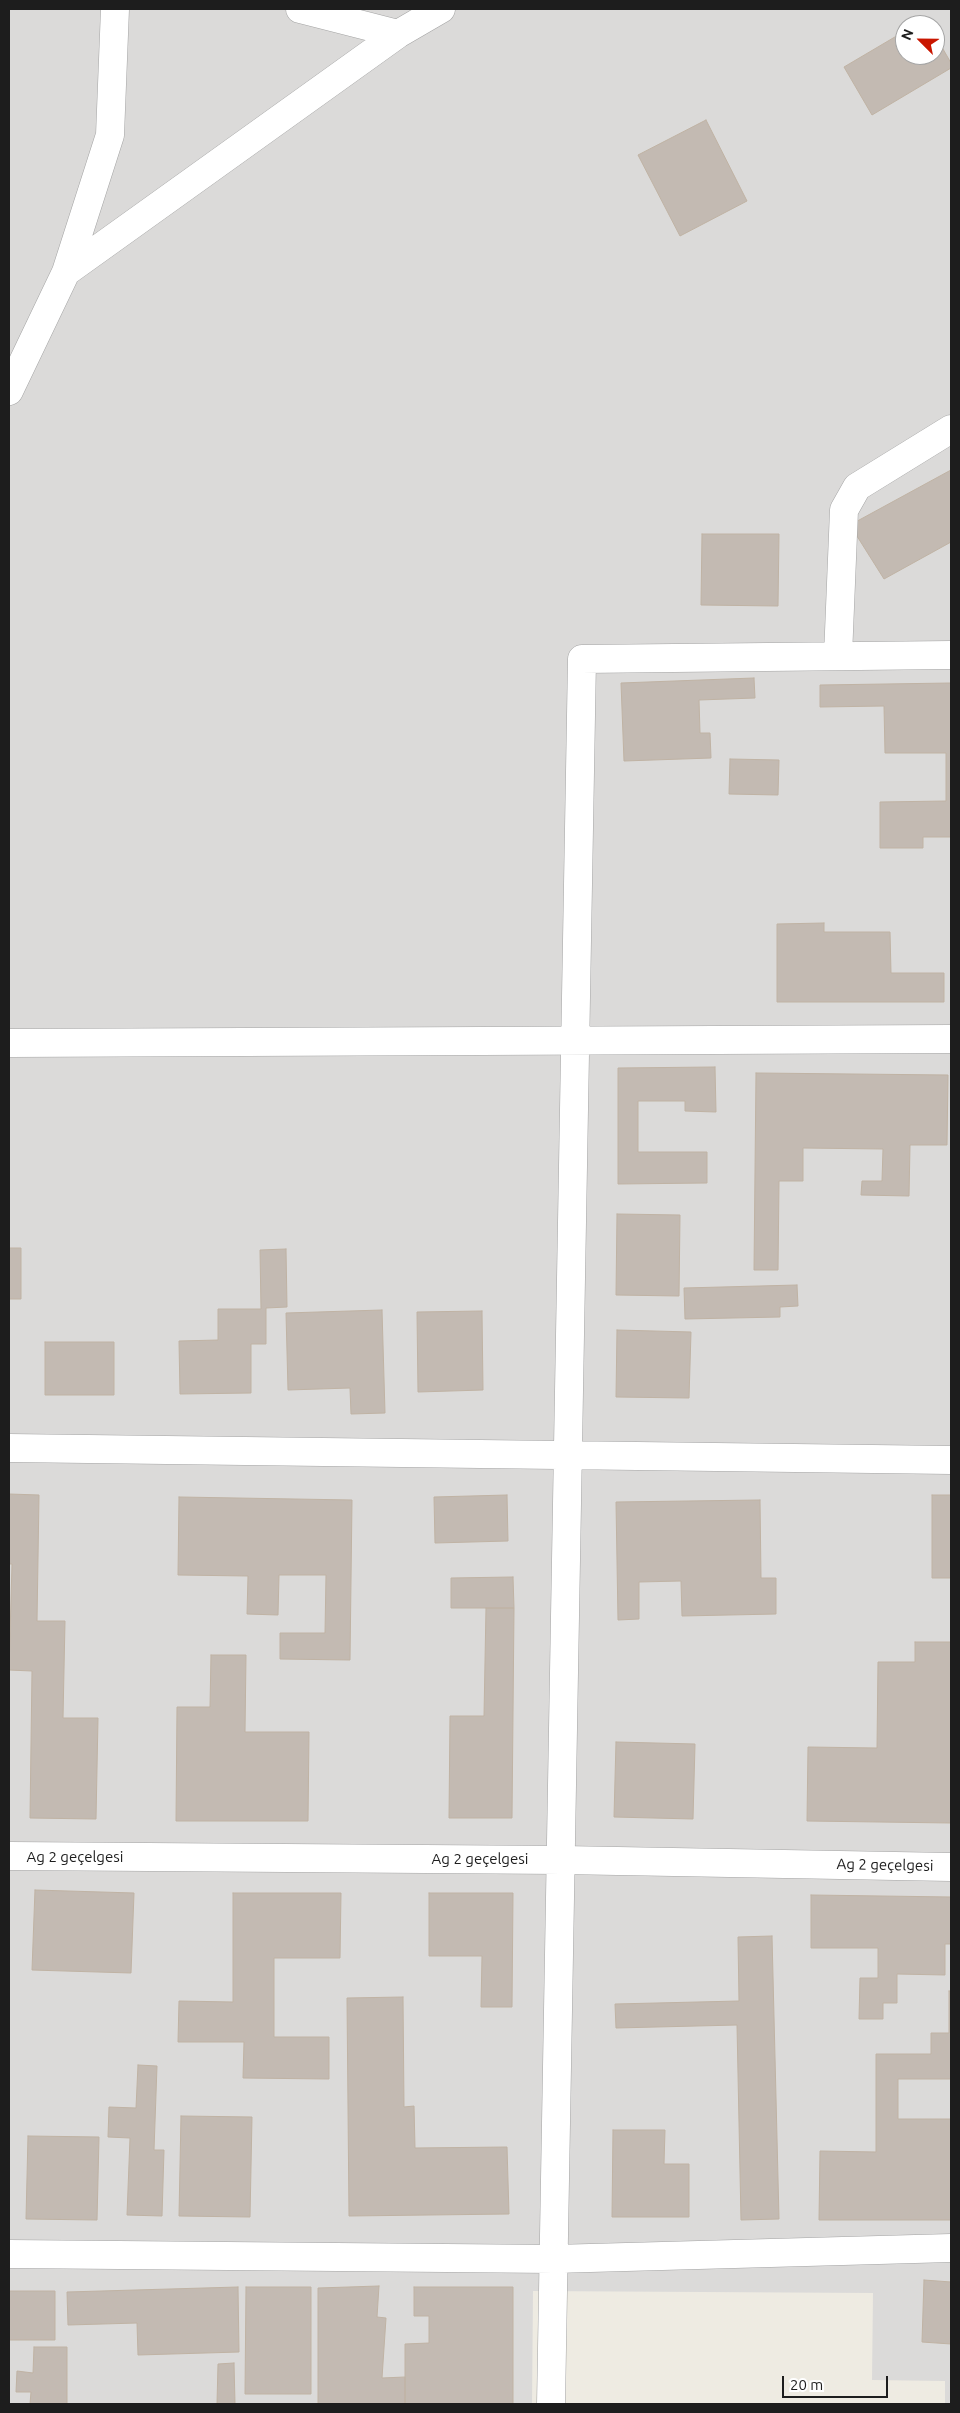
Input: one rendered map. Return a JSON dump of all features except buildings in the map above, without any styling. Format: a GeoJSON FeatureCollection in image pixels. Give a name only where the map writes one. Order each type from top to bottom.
{"type":"FeatureCollection","features":[{"type":"Feature","properties":{"kind":"street"},"geometry":{"type":"LineString","coordinates":[[9,391],[66,272],[110,135],[115,9]]}},
{"type":"Feature","properties":{"kind":"street"},"geometry":{"type":"LineString","coordinates":[[300,9],[398,34]]}},
{"type":"Feature","properties":{"kind":"street"},"geometry":{"type":"LineString","coordinates":[[66,272],[398,34],[441,9]]}},
{"type":"Feature","properties":{"kind":"street"},"geometry":{"type":"LineString","coordinates":[[838,656],[844,510],[856,488],[951,429]]}},
{"type":"Feature","properties":{"kind":"street"},"geometry":{"type":"LineString","coordinates":[[551,2404],[582,660],[951,655]]}},
{"type":"Feature","properties":{"kind":"street"},"geometry":{"type":"LineString","coordinates":[[9,1043],[576,1039],[951,1039]]}},
{"type":"Feature","properties":{"kind":"street"},"geometry":{"type":"LineString","coordinates":[[9,1448],[951,1460]]}},
{"type":"Feature","properties":{"kind":"street","name":"Ag 2 geçelgesi"},"geometry":{"type":"LineString","coordinates":[[9,1856],[562,1860],[951,1867]]}},
{"type":"Feature","properties":{"kind":"street"},"geometry":{"type":"LineString","coordinates":[[9,2254],[554,2259],[951,2248]]}},
{"type":"Feature","properties":{"kind":"shaded area"},"geometry":{"type":"Polygon","coordinates":[[[9,9],[951,9],[951,2404],[945,2404],[945,2381],[872,2380],[873,2293],[533,2291],[532,2404],[9,2404],[9,9]]]}}]}
